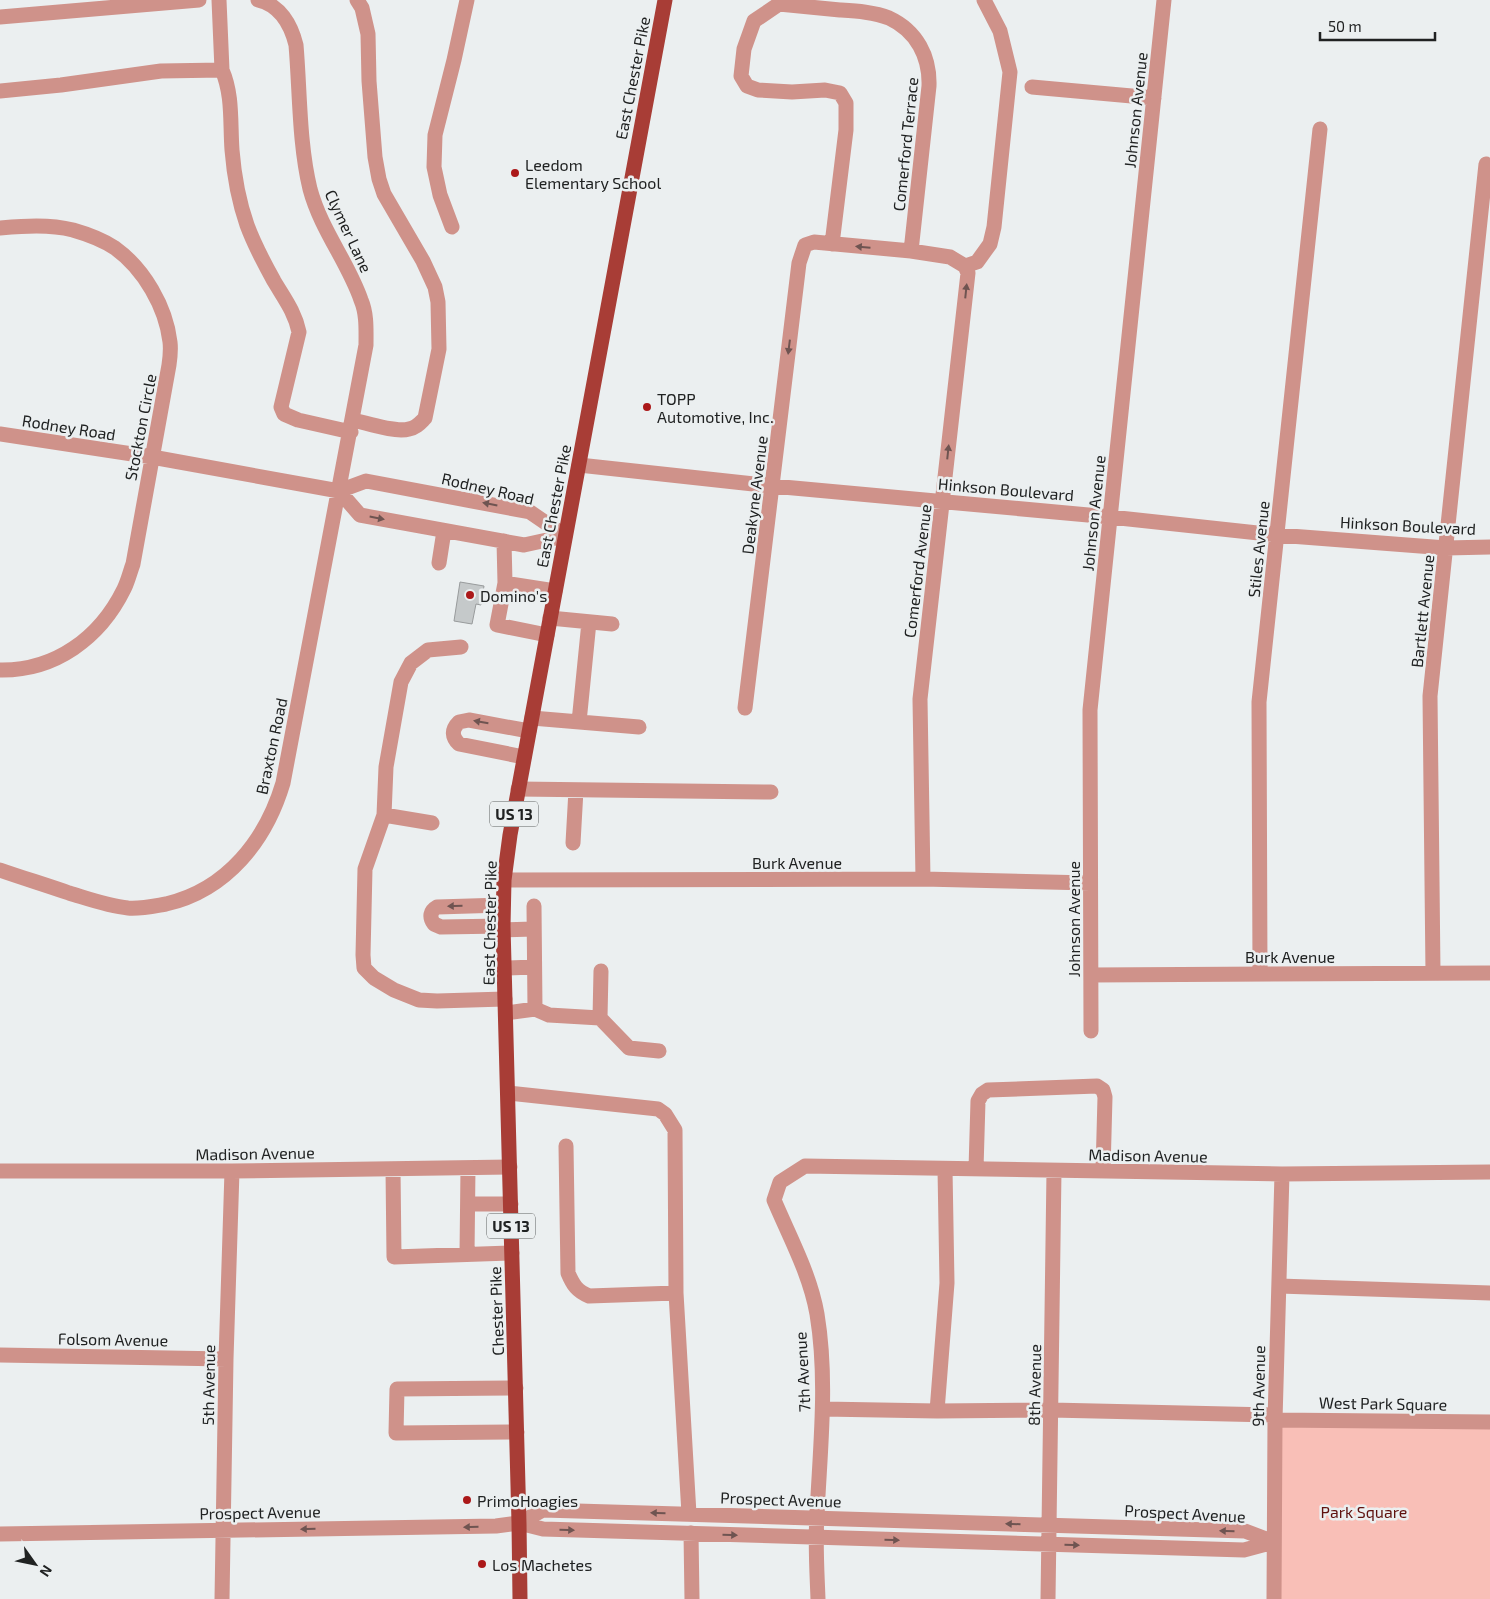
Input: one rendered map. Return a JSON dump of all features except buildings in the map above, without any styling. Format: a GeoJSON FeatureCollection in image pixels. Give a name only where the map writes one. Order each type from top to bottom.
{"type":"FeatureCollection","features":[{"type":"Feature","properties":{"kind":"main road","name":"East Chester Pike"},"geometry":{"type":"LineString","coordinates":[[506,1011],[503,905],[510,835],[665,0]]}},
{"type":"Feature","properties":{"kind":"main road","name":"Chester Pike"},"geometry":{"type":"LineString","coordinates":[[506,1011],[520,1523],[520,1599]]}},
{"type":"Feature","properties":{"kind":"street"},"geometry":{"type":"LineString","coordinates":[[0,17],[199,0]]}},
{"type":"Feature","properties":{"kind":"street"},"geometry":{"type":"LineString","coordinates":[[219,0],[222,70],[230,97],[232,151],[239,194],[247,224],[274,280],[297,319],[299,332],[280,407],[284,414],[298,420],[402,431],[411,429],[425,418],[439,349],[440,330],[435,287],[423,261],[384,194],[379,180],[375,158],[369,81],[368,34],[362,8],[357,0]]}},
{"type":"Feature","properties":{"kind":"street","name":"Clymer Lane"},"geometry":{"type":"LineString","coordinates":[[258,0],[274,8],[284,16],[293,30],[296,45],[304,159],[310,190],[319,216],[362,301],[366,322],[366,345],[340,491]]}},
{"type":"Feature","properties":{"kind":"street"},"geometry":{"type":"LineString","coordinates":[[452,227],[440,196],[434,167],[435,135],[467,0]]}},
{"type":"Feature","properties":{"kind":"street"},"geometry":{"type":"LineString","coordinates":[[911,251],[950,257],[965,266],[977,262],[990,244],[994,227],[1010,72],[1000,31],[984,0]]}},
{"type":"Feature","properties":{"kind":"street","name":"Johnson Avenue"},"geometry":{"type":"LineString","coordinates":[[1091,1031],[1090,710],[1164,0]]}},
{"type":"Feature","properties":{"kind":"street"},"geometry":{"type":"LineString","coordinates":[[777,2],[754,21],[744,49],[741,76],[748,86],[758,90],[792,92],[825,90],[840,93],[846,103],[846,130],[832,244]]}},
{"type":"Feature","properties":{"kind":"street","name":"Comerford Terrace"},"geometry":{"type":"LineString","coordinates":[[777,2],[862,12],[889,18],[900,24],[925,53],[929,68],[930,86],[911,251]]}},
{"type":"Feature","properties":{"kind":"street"},"geometry":{"type":"LineString","coordinates":[[0,91],[61,85],[161,71],[222,70]]}},
{"type":"Feature","properties":{"kind":"street"},"geometry":{"type":"LineString","coordinates":[[1032,87],[1154,98]]}},
{"type":"Feature","properties":{"kind":"street","name":"Stiles Avenue"},"geometry":{"type":"LineString","coordinates":[[1260,974],[1259,702],[1320,129]]}},
{"type":"Feature","properties":{"kind":"street","name":"Bartlett Avenue"},"geometry":{"type":"LineString","coordinates":[[1433,973],[1430,696],[1486,164]]}},
{"type":"Feature","properties":{"kind":"street","name":"Stockton Circle"},"geometry":{"type":"LineString","coordinates":[[0,228],[52,226],[95,237],[115,248],[133,264],[158,301],[165,320],[170,343],[169,365],[133,564],[125,588],[110,614],[75,648],[58,658],[25,670],[0,670]]}},
{"type":"Feature","properties":{"kind":"street","name":"Deakyne Avenue"},"geometry":{"type":"LineString","coordinates":[[746,708],[801,253],[805,245],[814,242],[911,251]]}},
{"type":"Feature","properties":{"kind":"street","name":"Comerford Avenue"},"geometry":{"type":"LineString","coordinates":[[923,879],[920,699],[968,273],[965,266]]}},
{"type":"Feature","properties":{"kind":"street","name":"Rodney Road"},"geometry":{"type":"LineString","coordinates":[[0,434],[340,491],[366,481],[530,512],[565,536]]}},
{"type":"Feature","properties":{"kind":"street","name":"Hinkson Boulevard"},"geometry":{"type":"LineString","coordinates":[[578,465],[772,486],[1110,517],[1276,535],[1446,548],[1490,547]]}},
{"type":"Feature","properties":{"kind":"street"},"geometry":{"type":"LineString","coordinates":[[340,491],[360,515],[524,546],[565,536]]}},
{"type":"Feature","properties":{"kind":"street","name":"Braxton Road"},"geometry":{"type":"LineString","coordinates":[[0,870],[110,906],[130,908],[152,907],[176,902],[195,894],[215,882],[242,859],[268,824],[283,783],[340,491]]}},
{"type":"Feature","properties":{"kind":"street"},"geometry":{"type":"LineString","coordinates":[[439,563],[444,531]]}},
{"type":"Feature","properties":{"kind":"street"},"geometry":{"type":"LineString","coordinates":[[504,541],[504,582],[497,625],[547,635]]}},
{"type":"Feature","properties":{"kind":"street"},"geometry":{"type":"LineString","coordinates":[[504,582],[555,592]]}},
{"type":"Feature","properties":{"kind":"street"},"geometry":{"type":"LineString","coordinates":[[550,618],[612,624]]}},
{"type":"Feature","properties":{"kind":"street"},"geometry":{"type":"LineString","coordinates":[[579,722],[589,622]]}},
{"type":"Feature","properties":{"kind":"street"},"geometry":{"type":"LineString","coordinates":[[461,647],[428,650],[412,663],[401,682],[386,767],[384,815],[365,869],[364,968],[374,978],[387,986],[419,1000],[506,1011],[535,1010],[549,1015],[600,1018]]}},
{"type":"Feature","properties":{"kind":"street"},"geometry":{"type":"LineString","coordinates":[[524,757],[464,746],[455,740],[453,731],[459,722],[469,720],[530,724],[579,722],[639,727]]}},
{"type":"Feature","properties":{"kind":"street"},"geometry":{"type":"LineString","coordinates":[[518,789],[771,792]]}},
{"type":"Feature","properties":{"kind":"street"},"geometry":{"type":"LineString","coordinates":[[573,843],[576,790]]}},
{"type":"Feature","properties":{"kind":"street"},"geometry":{"type":"LineString","coordinates":[[384,815],[432,823]]}},
{"type":"Feature","properties":{"kind":"street","name":"Burk Avenue"},"geometry":{"type":"LineString","coordinates":[[504,880],[923,879],[1090,883]]}},
{"type":"Feature","properties":{"kind":"street"},"geometry":{"type":"LineString","coordinates":[[503,905],[437,907],[431,912],[430,916],[434,924],[441,927],[534,929]]}},
{"type":"Feature","properties":{"kind":"street"},"geometry":{"type":"LineString","coordinates":[[534,906],[535,1010]]}},
{"type":"Feature","properties":{"kind":"street"},"geometry":{"type":"LineString","coordinates":[[505,968],[534,967]]}},
{"type":"Feature","properties":{"kind":"street"},"geometry":{"type":"LineString","coordinates":[[600,971],[600,1018],[628,1048],[658,1051]]}},
{"type":"Feature","properties":{"kind":"street","name":"Burk Avenue"},"geometry":{"type":"LineString","coordinates":[[1091,975],[1490,972]]}},
{"type":"Feature","properties":{"kind":"street"},"geometry":{"type":"LineString","coordinates":[[976,1169],[978,1102],[982,1094],[988,1090],[1097,1086],[1103,1090],[1105,1098],[1103,1172]]}},
{"type":"Feature","properties":{"kind":"street"},"geometry":{"type":"LineString","coordinates":[[508,1092],[658,1109],[665,1114],[675,1130],[676,1293],[689,1514]]}},
{"type":"Feature","properties":{"kind":"street"},"geometry":{"type":"LineString","coordinates":[[566,1146],[568,1273],[573,1285],[581,1293],[589,1296],[676,1293]]}},
{"type":"Feature","properties":{"kind":"street","name":"Madison Avenue"},"geometry":{"type":"LineString","coordinates":[[805,1166],[1282,1174],[1490,1172]]}},
{"type":"Feature","properties":{"kind":"street","name":"7th Avenue"},"geometry":{"type":"LineString","coordinates":[[805,1166],[780,1182],[774,1200],[804,1266],[816,1313],[822,1360],[823,1409],[816,1518],[818,1599]]}},
{"type":"Feature","properties":{"kind":"street","name":"Madison Avenue"},"geometry":{"type":"LineString","coordinates":[[0,1171],[232,1171],[510,1167]]}},
{"type":"Feature","properties":{"kind":"street"},"geometry":{"type":"LineString","coordinates":[[467,1254],[468,1168]]}},
{"type":"Feature","properties":{"kind":"street"},"geometry":{"type":"LineString","coordinates":[[393,1169],[394,1257],[512,1253]]}},
{"type":"Feature","properties":{"kind":"street"},"geometry":{"type":"LineString","coordinates":[[937,1411],[947,1283],[945,1169]]}},
{"type":"Feature","properties":{"kind":"street","name":"5th Avenue"},"geometry":{"type":"LineString","coordinates":[[222,1599],[226,1359],[232,1171]]}},
{"type":"Feature","properties":{"kind":"street","name":"8th Avenue"},"geometry":{"type":"LineString","coordinates":[[1048,1599],[1054,1171]]}},
{"type":"Feature","properties":{"kind":"street","name":"9th Avenue"},"geometry":{"type":"LineString","coordinates":[[1274,1599],[1275,1417],[1282,1174]]}},
{"type":"Feature","properties":{"kind":"street"},"geometry":{"type":"LineString","coordinates":[[468,1204],[511,1204]]}},
{"type":"Feature","properties":{"kind":"street"},"geometry":{"type":"LineString","coordinates":[[1279,1286],[1490,1293]]}},
{"type":"Feature","properties":{"kind":"street","name":"Folsom Avenue"},"geometry":{"type":"LineString","coordinates":[[0,1355],[226,1359]]}},
{"type":"Feature","properties":{"kind":"street"},"geometry":{"type":"LineString","coordinates":[[516,1388],[397,1390],[396,1432],[517,1432]]}},
{"type":"Feature","properties":{"kind":"street","name":"West Park Square"},"geometry":{"type":"LineString","coordinates":[[823,1409],[1051,1410],[1490,1422]]}},
{"type":"Feature","properties":{"kind":"street","name":"Prospect Avenue"},"geometry":{"type":"LineString","coordinates":[[520,1523],[543,1510],[1245,1532],[1274,1542]]}},
{"type":"Feature","properties":{"kind":"street","name":"Prospect Avenue"},"geometry":{"type":"LineString","coordinates":[[0,1534],[496,1526],[520,1523],[543,1529],[1244,1550],[1274,1542]]}},
{"type":"Feature","properties":{"kind":"street"},"geometry":{"type":"LineString","coordinates":[[691,1534],[692,1599]]}},
{"type":"Feature","properties":{"kind":"green space","name":"Park Square"},"geometry":{"type":"Polygon","coordinates":[[[1275,1420],[1490,1428],[1490,1599],[1274,1599],[1275,1420]]]}},
{"type":"Feature","properties":{"kind":"place","name":"Leedom Elementary School"},"geometry":{"type":"Point","coordinates":[515,173]}},
{"type":"Feature","properties":{"kind":"place","name":"TOPP Automotive, Inc."},"geometry":{"type":"Point","coordinates":[647,407]}},
{"type":"Feature","properties":{"kind":"place","name":"Domino's"},"geometry":{"type":"Point","coordinates":[470,595]}},
{"type":"Feature","properties":{"kind":"place","name":"PrimoHoagies"},"geometry":{"type":"Point","coordinates":[467,1500]}},
{"type":"Feature","properties":{"kind":"place","name":"Los Machetes"},"geometry":{"type":"Point","coordinates":[482,1564]}}]}
